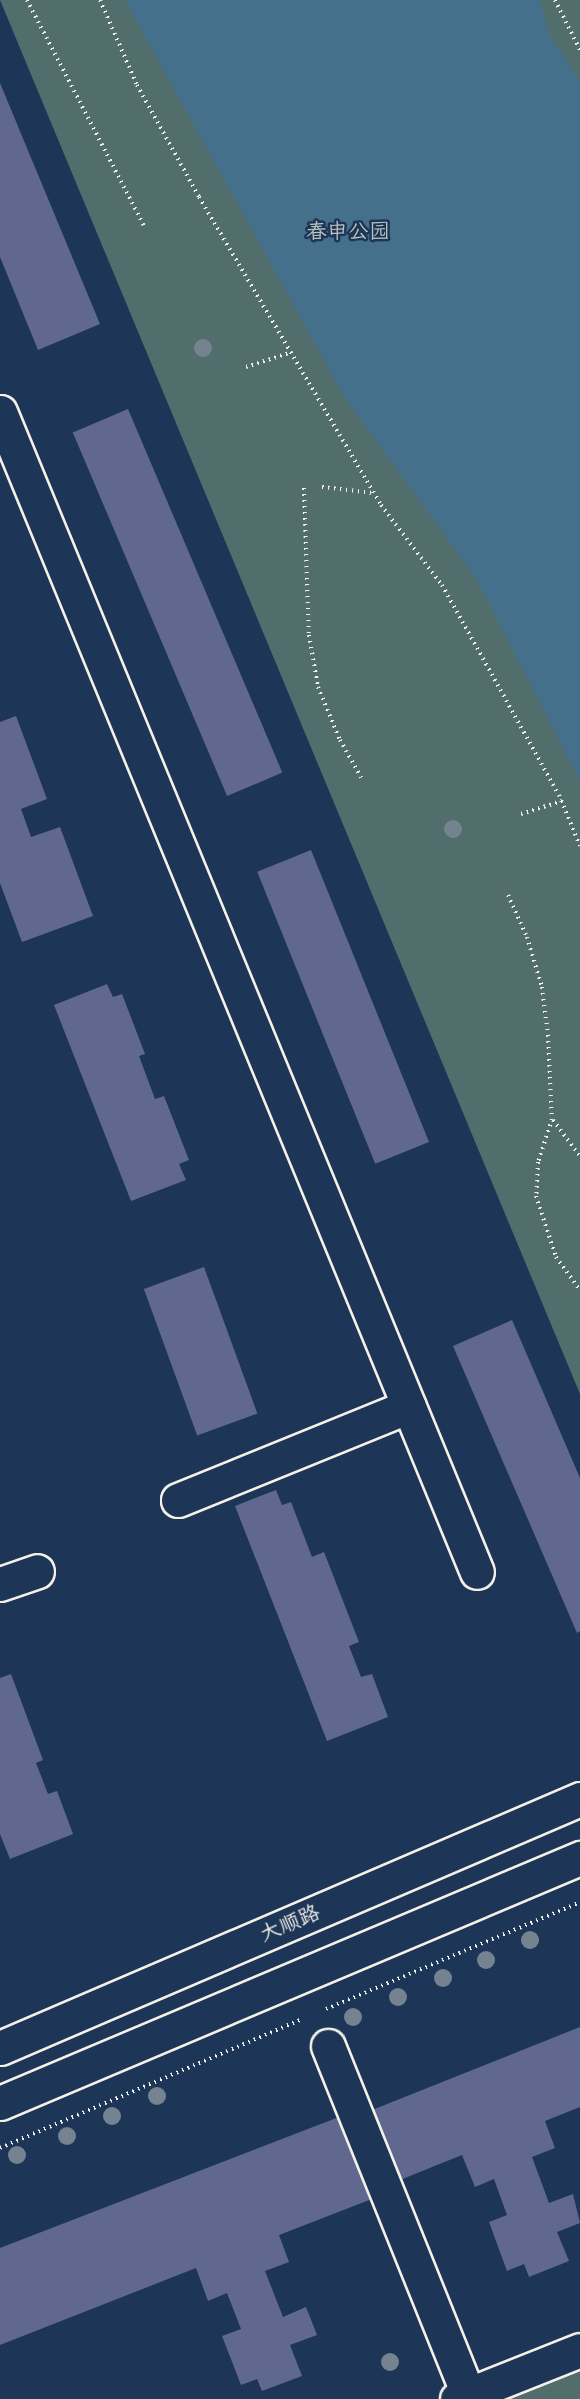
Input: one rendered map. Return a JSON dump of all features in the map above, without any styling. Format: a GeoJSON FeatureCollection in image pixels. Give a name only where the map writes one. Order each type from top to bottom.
{"type":"FeatureCollection","features":[{"type":"Feature","properties":{"kind":"street"},"geometry":{"type":"LineString","coordinates":[[0,412],[477,1572]]}},
{"type":"Feature","properties":{"kind":"street"},"geometry":{"type":"LineString","coordinates":[[178,1500],[409,1406]]}},
{"type":"Feature","properties":{"kind":"street"},"geometry":{"type":"LineString","coordinates":[[0,1584],[37,1572]]}},
{"type":"Feature","properties":{"kind":"street","name":"大顺路"},"geometry":{"type":"LineString","coordinates":[[0,2048],[580,1799]]}},
{"type":"Feature","properties":{"kind":"street"},"geometry":{"type":"LineString","coordinates":[[0,2103],[580,1858]]}},
{"type":"Feature","properties":{"kind":"street"},"geometry":{"type":"LineString","coordinates":[[328,2046],[462,2397],[580,2350]]}},
{"type":"Feature","properties":{"kind":"path"},"geometry":{"type":"LineString","coordinates":[[27,0],[145,228]]}},
{"type":"Feature","properties":{"kind":"path"},"geometry":{"type":"LineString","coordinates":[[100,0],[137,86],[289,353],[374,493],[442,585],[562,801],[580,846]]}},
{"type":"Feature","properties":{"kind":"path"},"geometry":{"type":"LineString","coordinates":[[555,0],[580,50]]}},
{"type":"Feature","properties":{"kind":"path"},"geometry":{"type":"LineString","coordinates":[[246,367],[289,353]]}},
{"type":"Feature","properties":{"kind":"path"},"geometry":{"type":"LineString","coordinates":[[304,488],[309,635],[318,687],[340,740],[361,777]]}},
{"type":"Feature","properties":{"kind":"path"},"geometry":{"type":"LineString","coordinates":[[322,488],[374,493]]}},
{"type":"Feature","properties":{"kind":"path"},"geometry":{"type":"LineString","coordinates":[[521,814],[562,801]]}},
{"type":"Feature","properties":{"kind":"path"},"geometry":{"type":"LineString","coordinates":[[508,896],[527,938],[542,987],[552,1119],[538,1162],[536,1196],[556,1257],[580,1290]]}},
{"type":"Feature","properties":{"kind":"path"},"geometry":{"type":"LineString","coordinates":[[552,1119],[580,1156]]}},
{"type":"Feature","properties":{"kind":"path"},"geometry":{"type":"LineString","coordinates":[[317,2013],[580,1902]]}},
{"type":"Feature","properties":{"kind":"path"},"geometry":{"type":"LineString","coordinates":[[0,2148],[306,2018]]}},
{"type":"Feature","properties":{"kind":"green space","name":"春申公园"},"geometry":{"type":"Polygon","coordinates":[[[0,0],[580,0],[580,1394],[0,0]]]}},
{"type":"Feature","properties":{"kind":"green space"},"geometry":{"type":"Polygon","coordinates":[[[580,2367],[580,2399],[498,2399],[580,2367]]]}},
{"type":"Feature","properties":{"kind":"water"},"geometry":{"type":"Polygon","coordinates":[[[125,0],[540,0],[549,34],[580,81],[580,781],[476,578],[345,398],[125,0]]]}},
{"type":"Feature","properties":{"kind":"building"},"geometry":{"type":"Polygon","coordinates":[[[0,83],[100,324],[38,350],[0,257],[0,83]]]}},
{"type":"Feature","properties":{"kind":"building"},"geometry":{"type":"Polygon","coordinates":[[[128,409],[282,773],[227,796],[73,432],[128,409]]]}},
{"type":"Feature","properties":{"kind":"building"},"geometry":{"type":"Polygon","coordinates":[[[16,716],[47,799],[21,809],[31,837],[60,827],[93,916],[22,942],[0,883],[0,722],[16,716]]]}},
{"type":"Feature","properties":{"kind":"building"},"geometry":{"type":"Polygon","coordinates":[[[311,850],[429,1142],[375,1164],[257,872],[311,850]]]}},
{"type":"Feature","properties":{"kind":"building"},"geometry":{"type":"Polygon","coordinates":[[[107,984],[113,997],[122,994],[145,1054],[139,1056],[155,1099],[164,1096],[189,1160],[179,1164],[186,1180],[131,1201],[54,1005],[107,984]]]}},
{"type":"Feature","properties":{"kind":"building"},"geometry":{"type":"Polygon","coordinates":[[[204,1267],[257,1414],[197,1435],[144,1289],[204,1267]]]}},
{"type":"Feature","properties":{"kind":"building"},"geometry":{"type":"Polygon","coordinates":[[[512,1320],[580,1478],[580,1631],[577,1633],[453,1346],[512,1320]]]}},
{"type":"Feature","properties":{"kind":"building"},"geometry":{"type":"Polygon","coordinates":[[[276,1490],[282,1505],[291,1502],[312,1557],[324,1552],[359,1642],[349,1646],[361,1677],[372,1674],[388,1717],[327,1741],[235,1506],[276,1490]]]}},
{"type":"Feature","properties":{"kind":"building"},"geometry":{"type":"Polygon","coordinates":[[[11,1674],[43,1760],[36,1763],[48,1794],[57,1791],[73,1834],[10,1859],[0,1834],[0,1678],[11,1674]]]}},
{"type":"Feature","properties":{"kind":"building"},"geometry":{"type":"Polygon","coordinates":[[[580,2027],[580,2107],[545,2121],[555,2148],[532,2157],[549,2203],[573,2194],[580,2223],[557,2232],[569,2261],[529,2277],[524,2264],[507,2271],[489,2222],[507,2215],[494,2179],[475,2187],[462,2155],[395,2182],[367,2112],[580,2027]]]}},
{"type":"Feature","properties":{"kind":"building"},"geometry":{"type":"Polygon","coordinates":[[[339,2117],[372,2199],[279,2235],[289,2262],[265,2271],[283,2317],[306,2307],[317,2335],[290,2345],[302,2376],[262,2391],[257,2379],[241,2385],[222,2336],[241,2329],[227,2293],[208,2301],[196,2268],[0,2345],[0,2248],[339,2117]]]}}]}
